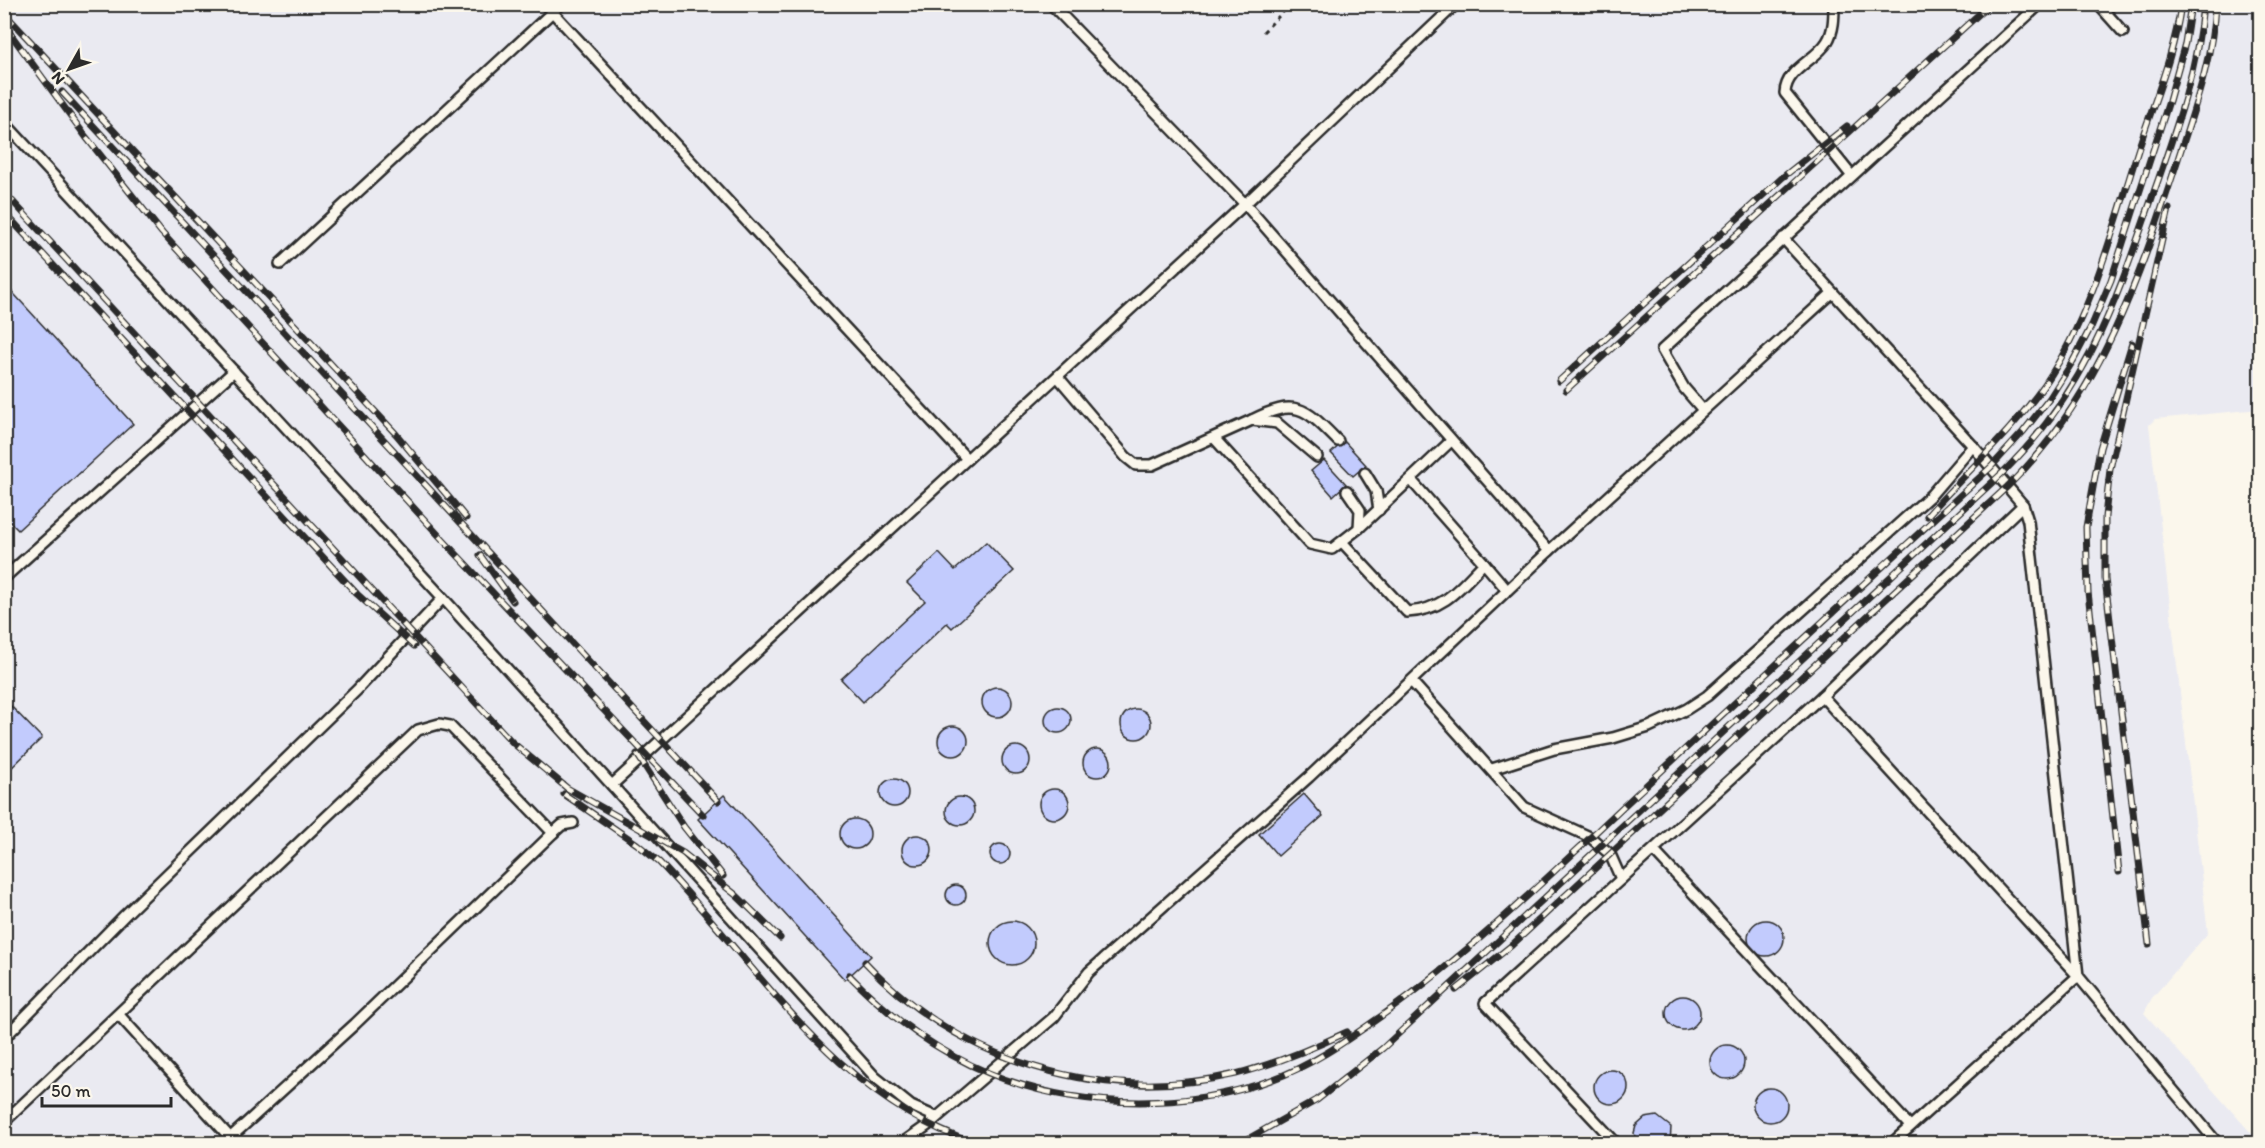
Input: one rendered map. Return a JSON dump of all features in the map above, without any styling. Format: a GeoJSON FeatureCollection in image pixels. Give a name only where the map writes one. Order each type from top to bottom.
{"type":"FeatureCollection","features":[{"type":"Feature","properties":{"kind":"lane"},"geometry":{"type":"LineString","coordinates":[[545,4],[967,459]]}},
{"type":"Feature","properties":{"kind":"lane"},"geometry":{"type":"LineString","coordinates":[[280,264],[561,4]]}},
{"type":"Feature","properties":{"kind":"lane"},"geometry":{"type":"LineString","coordinates":[[1051,4],[1245,204],[1549,551]]}},
{"type":"Feature","properties":{"kind":"lane"},"geometry":{"type":"LineString","coordinates":[[612,785],[1245,204],[1456,4]]}},
{"type":"Feature","properties":{"kind":"lane"},"geometry":{"type":"LineString","coordinates":[[1834,4],[1833,24],[1828,41],[1789,78],[1785,93],[1851,175]]}},
{"type":"Feature","properties":{"kind":"lane"},"geometry":{"type":"LineString","coordinates":[[1703,410],[1684,388],[1662,350],[2040,4]]}},
{"type":"Feature","properties":{"kind":"lane"},"geometry":{"type":"LineString","coordinates":[[2098,4],[2123,32]]}},
{"type":"Feature","properties":{"kind":"lane"},"geometry":{"type":"LineString","coordinates":[[6,125],[443,598],[881,1083],[911,1107],[936,1117]]}},
{"type":"Feature","properties":{"kind":"lane"},"geometry":{"type":"LineString","coordinates":[[1783,238],[1831,294],[1973,446],[2023,506],[2028,521],[2078,976]]}},
{"type":"Feature","properties":{"kind":"lane"},"geometry":{"type":"LineString","coordinates":[[901,1143],[936,1117],[1054,1017],[1089,972],[1412,682],[1549,551],[1831,294]]}},
{"type":"Feature","properties":{"kind":"lane"},"geometry":{"type":"LineString","coordinates":[[4,578],[234,371]]}},
{"type":"Feature","properties":{"kind":"lane"},"geometry":{"type":"LineString","coordinates":[[1058,377],[1126,457],[1136,465],[1152,465],[1215,439],[1276,408],[1294,407],[1314,417],[1338,441]]}},
{"type":"Feature","properties":{"kind":"lane"},"geometry":{"type":"LineString","coordinates":[[1252,420],[1277,423],[1317,458]]}},
{"type":"Feature","properties":{"kind":"lane"},"geometry":{"type":"LineString","coordinates":[[1215,439],[1310,544],[1332,549],[1343,543],[1451,441]]}},
{"type":"Feature","properties":{"kind":"lane"},"geometry":{"type":"LineString","coordinates":[[1492,769],[1554,749],[1613,738],[1649,727],[1707,696],[1931,495],[1973,446]]}},
{"type":"Feature","properties":{"kind":"lane"},"geometry":{"type":"LineString","coordinates":[[1365,472],[1376,491],[1378,510]]}},
{"type":"Feature","properties":{"kind":"lane"},"geometry":{"type":"LineString","coordinates":[[1411,480],[1507,590]]}},
{"type":"Feature","properties":{"kind":"lane"},"geometry":{"type":"LineString","coordinates":[[1347,491],[1360,510],[1359,528]]}},
{"type":"Feature","properties":{"kind":"lane"},"geometry":{"type":"LineString","coordinates":[[1617,1143],[1485,1003],[1822,696],[2023,506]]}},
{"type":"Feature","properties":{"kind":"lane"},"geometry":{"type":"LineString","coordinates":[[1343,543],[1407,612],[1427,611],[1436,606],[1453,595],[1484,563]]}},
{"type":"Feature","properties":{"kind":"lane"},"geometry":{"type":"LineString","coordinates":[[4,1038],[125,915],[357,690],[443,598]]}},
{"type":"Feature","properties":{"kind":"lane"},"geometry":{"type":"LineString","coordinates":[[1412,682],[1524,807],[1533,813],[1578,829],[1595,841],[1610,855],[1622,879]]}},
{"type":"Feature","properties":{"kind":"lane"},"geometry":{"type":"LineString","coordinates":[[1822,696],[2078,976],[2218,1143]]}},
{"type":"Feature","properties":{"kind":"lane"},"geometry":{"type":"LineString","coordinates":[[4,1122],[119,1015],[407,738],[428,726],[439,724],[454,730],[553,833]]}},
{"type":"Feature","properties":{"kind":"lane"},"geometry":{"type":"LineString","coordinates":[[119,1015],[234,1140],[553,833],[562,825],[573,823]]}},
{"type":"Feature","properties":{"kind":"lane"},"geometry":{"type":"LineString","coordinates":[[1654,851],[1910,1126]]}},
{"type":"Feature","properties":{"kind":"lane"},"geometry":{"type":"LineString","coordinates":[[1891,1143],[2078,976]]}},
{"type":"Feature","properties":{"kind":"path"},"geometry":{"type":"LineString","coordinates":[[1263,32],[1292,4]]}},
{"type":"Feature","properties":{"kind":"shaded area"},"geometry":{"type":"Polygon","coordinates":[[[5,5],[2260,5],[2260,409],[2155,419],[2149,425],[2208,933],[2152,998],[2144,1013],[2260,1143],[5,1144],[5,5]]]}},
{"type":"Feature","properties":{"kind":"building"},"geometry":{"type":"Polygon","coordinates":[[[4,283],[133,424],[18,530],[4,516],[4,283]]]}},
{"type":"Feature","properties":{"kind":"building"},"geometry":{"type":"Polygon","coordinates":[[[1344,441],[1366,465],[1353,476],[1331,453],[1344,441]]]}},
{"type":"Feature","properties":{"kind":"building"},"geometry":{"type":"Polygon","coordinates":[[[1324,460],[1346,484],[1333,496],[1311,471],[1324,460]]]}},
{"type":"Feature","properties":{"kind":"building"},"geometry":{"type":"Polygon","coordinates":[[[986,542],[1014,571],[952,628],[947,623],[863,702],[841,679],[925,601],[907,583],[939,553],[955,570],[986,542]]]}},
{"type":"Feature","properties":{"kind":"building"},"geometry":{"type":"Polygon","coordinates":[[[997,687],[1008,691],[1012,702],[1008,713],[997,717],[986,713],[982,702],[986,691],[997,687]]]}},
{"type":"Feature","properties":{"kind":"building"},"geometry":{"type":"Polygon","coordinates":[[[4,699],[42,738],[4,775],[4,699]]]}},
{"type":"Feature","properties":{"kind":"building"},"geometry":{"type":"Polygon","coordinates":[[[1058,707],[1067,711],[1071,720],[1067,729],[1058,733],[1049,729],[1045,720],[1049,711],[1058,707]]]}},
{"type":"Feature","properties":{"kind":"building"},"geometry":{"type":"Polygon","coordinates":[[[1136,709],[1147,713],[1151,724],[1147,735],[1136,739],[1125,735],[1121,724],[1125,713],[1136,709]]]}},
{"type":"Feature","properties":{"kind":"building"},"geometry":{"type":"Polygon","coordinates":[[[953,726],[959,727],[967,735],[967,747],[959,755],[953,756],[947,755],[939,747],[938,741],[939,735],[947,727],[953,726]]]}},
{"type":"Feature","properties":{"kind":"building"},"geometry":{"type":"Polygon","coordinates":[[[1016,746],[1026,750],[1030,760],[1026,770],[1016,774],[1006,770],[1002,760],[1006,750],[1016,746]]]}},
{"type":"Feature","properties":{"kind":"building"},"geometry":{"type":"Polygon","coordinates":[[[1097,749],[1107,753],[1111,763],[1107,773],[1097,777],[1087,773],[1083,763],[1087,753],[1097,749]]]}},
{"type":"Feature","properties":{"kind":"building"},"geometry":{"type":"Polygon","coordinates":[[[894,779],[904,783],[908,793],[904,803],[894,807],[884,803],[880,793],[884,783],[894,779]]]}},
{"type":"Feature","properties":{"kind":"building"},"geometry":{"type":"Polygon","coordinates":[[[1054,789],[1064,794],[1069,804],[1064,814],[1054,819],[1044,814],[1039,804],[1044,794],[1054,789]]]}},
{"type":"Feature","properties":{"kind":"building"},"geometry":{"type":"Polygon","coordinates":[[[1304,794],[1323,816],[1278,856],[1259,834],[1304,794]]]}},
{"type":"Feature","properties":{"kind":"building"},"geometry":{"type":"Polygon","coordinates":[[[724,795],[871,956],[845,980],[698,819],[724,795]]]}},
{"type":"Feature","properties":{"kind":"building"},"geometry":{"type":"Polygon","coordinates":[[[960,797],[970,801],[974,811],[970,821],[960,825],[950,821],[946,811],[950,801],[960,797]]]}},
{"type":"Feature","properties":{"kind":"building"},"geometry":{"type":"Polygon","coordinates":[[[855,819],[865,824],[870,834],[865,844],[855,849],[845,844],[840,834],[845,824],[855,819]]]}},
{"type":"Feature","properties":{"kind":"building"},"geometry":{"type":"Polygon","coordinates":[[[917,835],[928,839],[932,850],[928,861],[917,865],[906,861],[902,850],[906,839],[917,835]]]}},
{"type":"Feature","properties":{"kind":"building"},"geometry":{"type":"Polygon","coordinates":[[[1000,844],[1007,847],[1010,854],[1007,861],[1000,864],[993,861],[990,854],[993,847],[1000,844]]]}},
{"type":"Feature","properties":{"kind":"building"},"geometry":{"type":"Polygon","coordinates":[[[956,885],[963,888],[966,895],[963,902],[956,905],[949,902],[946,895],[949,888],[956,885]]]}},
{"type":"Feature","properties":{"kind":"building"},"geometry":{"type":"Polygon","coordinates":[[[1766,920],[1779,925],[1784,938],[1779,951],[1766,956],[1753,951],[1748,938],[1753,925],[1766,920]]]}},
{"type":"Feature","properties":{"kind":"building"},"geometry":{"type":"Polygon","coordinates":[[[1012,921],[1020,922],[1028,927],[1033,935],[1033,951],[1028,959],[1020,964],[1012,965],[1004,964],[996,959],[991,951],[990,943],[991,935],[996,927],[1004,922],[1012,921]]]}},
{"type":"Feature","properties":{"kind":"building"},"geometry":{"type":"Polygon","coordinates":[[[1683,996],[1695,1001],[1700,1013],[1695,1025],[1683,1030],[1671,1025],[1666,1013],[1671,1001],[1683,996]]]}},
{"type":"Feature","properties":{"kind":"building"},"geometry":{"type":"Polygon","coordinates":[[[1727,1045],[1739,1050],[1744,1062],[1739,1074],[1727,1079],[1715,1074],[1710,1062],[1715,1050],[1727,1045]]]}},
{"type":"Feature","properties":{"kind":"building"},"geometry":{"type":"Polygon","coordinates":[[[1611,1070],[1623,1075],[1628,1087],[1623,1099],[1611,1104],[1599,1099],[1594,1087],[1599,1075],[1611,1070]]]}},
{"type":"Feature","properties":{"kind":"building"},"geometry":{"type":"Polygon","coordinates":[[[1770,1088],[1782,1093],[1787,1105],[1782,1117],[1770,1122],[1758,1117],[1753,1105],[1758,1093],[1770,1088]]]}},
{"type":"Feature","properties":{"kind":"building"},"geometry":{"type":"Polygon","coordinates":[[[1657,1116],[1671,1127],[1670,1144],[1637,1144],[1634,1133],[1636,1126],[1645,1118],[1657,1116]]]}},
{"type":"Feature","properties":{"kind":"building"},"geometry":{"type":"Polygon","coordinates":[[[1809,1138],[1822,1139],[1828,1144],[1801,1144],[1809,1138]]]}},
{"type":"Feature","properties":{"kind":"railway"},"geometry":{"type":"LineString","coordinates":[[1566,390],[1990,4]]}},
{"type":"Feature","properties":{"kind":"railway"},"geometry":{"type":"LineString","coordinates":[[1927,516],[2032,402],[2062,357],[2101,268],[2164,75],[2181,4]]}},
{"type":"Feature","properties":{"kind":"railway"},"geometry":{"type":"LineString","coordinates":[[849,975],[872,997],[922,1037],[977,1068],[1037,1089],[1069,1096],[1120,1101],[1171,1101],[1247,1088],[1287,1074],[1317,1059],[1387,1012],[1421,987],[1518,905],[1991,467],[2023,432],[2049,399],[2073,361],[2092,325],[2111,280],[2169,101],[2185,43],[2191,4]]}},
{"type":"Feature","properties":{"kind":"railway"},"geometry":{"type":"LineString","coordinates":[[1239,1144],[1317,1100],[1383,1048],[1998,477],[2029,445],[2055,412],[2077,378],[2112,307],[2127,269],[2178,121],[2191,75],[2203,4]]}},
{"type":"Feature","properties":{"kind":"railway"},"geometry":{"type":"LineString","coordinates":[[1456,990],[1512,945],[2007,487],[2039,452],[2067,415],[2092,375],[2131,292],[2148,248],[2196,102],[2211,44],[2215,4]]}},
{"type":"Feature","properties":{"kind":"railway"},"geometry":{"type":"LineString","coordinates":[[4,13],[396,434],[466,518]]}},
{"type":"Feature","properties":{"kind":"railway"},"geometry":{"type":"LineString","coordinates":[[4,25],[86,137],[162,233],[444,541],[703,815]]}},
{"type":"Feature","properties":{"kind":"railway"},"geometry":{"type":"LineString","coordinates":[[62,92],[718,801]]}},
{"type":"Feature","properties":{"kind":"railway"},"geometry":{"type":"LineString","coordinates":[[1559,381],[1783,177],[1847,126]]}},
{"type":"Feature","properties":{"kind":"railway"},"geometry":{"type":"LineString","coordinates":[[4,192],[513,743],[567,788],[683,853],[736,895],[780,938]]}},
{"type":"Feature","properties":{"kind":"railway"},"geometry":{"type":"LineString","coordinates":[[2149,944],[2105,579],[2105,517],[2110,469],[2169,209]]}},
{"type":"Feature","properties":{"kind":"railway"},"geometry":{"type":"LineString","coordinates":[[4,212],[357,594],[414,646]]}},
{"type":"Feature","properties":{"kind":"railway"},"geometry":{"type":"LineString","coordinates":[[2119,872],[2088,592],[2086,527],[2100,448],[2132,343]]}},
{"type":"Feature","properties":{"kind":"railway"},"geometry":{"type":"LineString","coordinates":[[480,555],[513,601]]}},
{"type":"Feature","properties":{"kind":"railway"},"geometry":{"type":"LineString","coordinates":[[637,754],[684,827],[723,876]]}},
{"type":"Feature","properties":{"kind":"railway"},"geometry":{"type":"LineString","coordinates":[[564,794],[637,844],[659,862],[801,1024],[840,1062],[881,1095],[927,1123],[977,1144]]}},
{"type":"Feature","properties":{"kind":"railway"},"geometry":{"type":"LineString","coordinates":[[865,962],[902,997],[944,1026],[988,1050],[1036,1067],[1085,1079],[1135,1084],[1185,1082],[1236,1074],[1293,1056],[1347,1032]]}}]}
